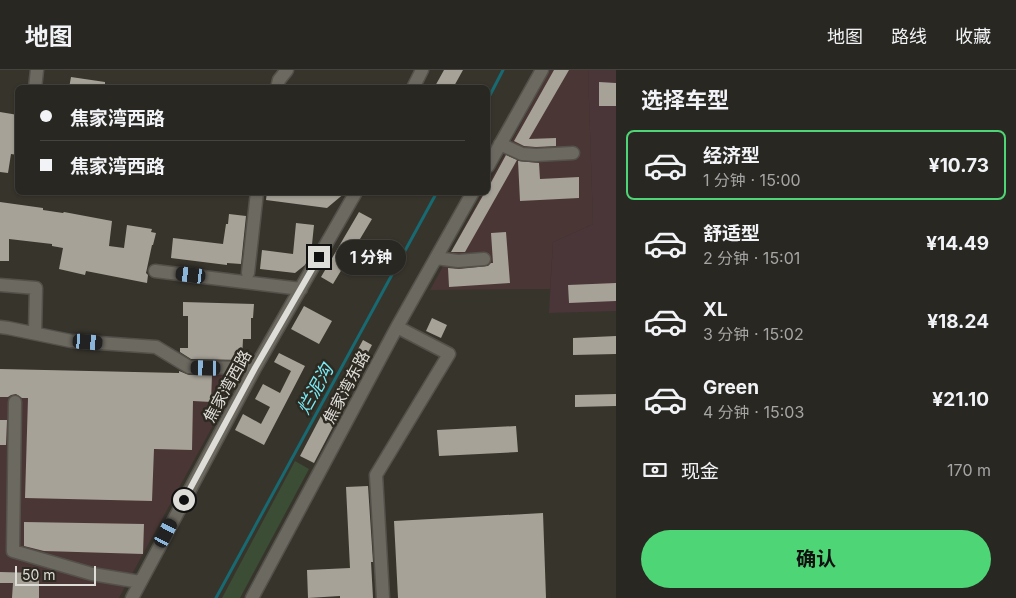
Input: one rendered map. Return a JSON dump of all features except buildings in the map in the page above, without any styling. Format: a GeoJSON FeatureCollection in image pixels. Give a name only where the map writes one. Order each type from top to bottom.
{"type":"FeatureCollection","features":[{"type":"Feature","properties":{"kind":"street"},"geometry":{"type":"LineString","coordinates":[[36,85],[38,70]]}},
{"type":"Feature","properties":{"kind":"street"},"geometry":{"type":"LineString","coordinates":[[278,85],[279,80],[287,70]]}},
{"type":"Feature","properties":{"kind":"street"},"geometry":{"type":"LineString","coordinates":[[414,85],[422,70]]}},
{"type":"Feature","properties":{"kind":"street"},"geometry":{"type":"LineString","coordinates":[[490,162],[542,70]]}},
{"type":"Feature","properties":{"kind":"street"},"geometry":{"type":"LineString","coordinates":[[500,144],[522,154],[536,156],[573,153]]}},
{"type":"Feature","properties":{"kind":"street"},"geometry":{"type":"LineString","coordinates":[[248,273],[257,195]]}},
{"type":"Feature","properties":{"kind":"street","name":"焦家湾西路"},"geometry":{"type":"LineString","coordinates":[[132,598],[255,368],[354,195]]}},
{"type":"Feature","properties":{"kind":"street","name":"焦家湾东路"},"geometry":{"type":"LineString","coordinates":[[252,598],[396,327],[471,195]]}},
{"type":"Feature","properties":{"kind":"street"},"geometry":{"type":"LineString","coordinates":[[436,258],[458,261],[484,259]]}},
{"type":"Feature","properties":{"kind":"street"},"geometry":{"type":"LineString","coordinates":[[155,271],[301,289]]}},
{"type":"Feature","properties":{"kind":"street"},"geometry":{"type":"LineString","coordinates":[[0,285],[36,288],[35,333]]}},
{"type":"Feature","properties":{"kind":"street"},"geometry":{"type":"LineString","coordinates":[[0,327],[72,341],[156,348],[189,367],[255,368]]}},
{"type":"Feature","properties":{"kind":"street"},"geometry":{"type":"LineString","coordinates":[[383,598],[376,475],[449,354],[396,327]]}},
{"type":"Feature","properties":{"kind":"street"},"geometry":{"type":"LineString","coordinates":[[15,402],[13,551],[92,574],[140,582]]}},
{"type":"Feature","properties":{"kind":"shaded area"},"geometry":{"type":"Polygon","coordinates":[[[550,70],[588,70],[593,224],[553,242],[550,289],[430,290],[482,195],[490,195],[490,181],[550,70]]]}},
{"type":"Feature","properties":{"kind":"shaded area"},"geometry":{"type":"Polygon","coordinates":[[[588,70],[616,70],[616,311],[549,313],[553,242],[593,224],[588,70]]]}},
{"type":"Feature","properties":{"kind":"shaded area"},"geometry":{"type":"Polygon","coordinates":[[[0,369],[240,376],[119,598],[0,598],[0,369]]]}},
{"type":"Feature","properties":{"kind":"green space"},"geometry":{"type":"Polygon","coordinates":[[[295,461],[309,469],[240,598],[222,598],[295,461]]]}},
{"type":"Feature","properties":{"kind":"waterway","name":"烂泥沟"},"geometry":{"type":"LineString","coordinates":[[490,95],[503,70]]}},
{"type":"Feature","properties":{"kind":"waterway","name":"烂泥沟"},"geometry":{"type":"LineString","coordinates":[[216,598],[435,195]]}},
{"type":"Feature","properties":{"kind":"route"},"geometry":{"type":"LineString","coordinates":[[184,500],[255,368],[319,257]]}}]}
